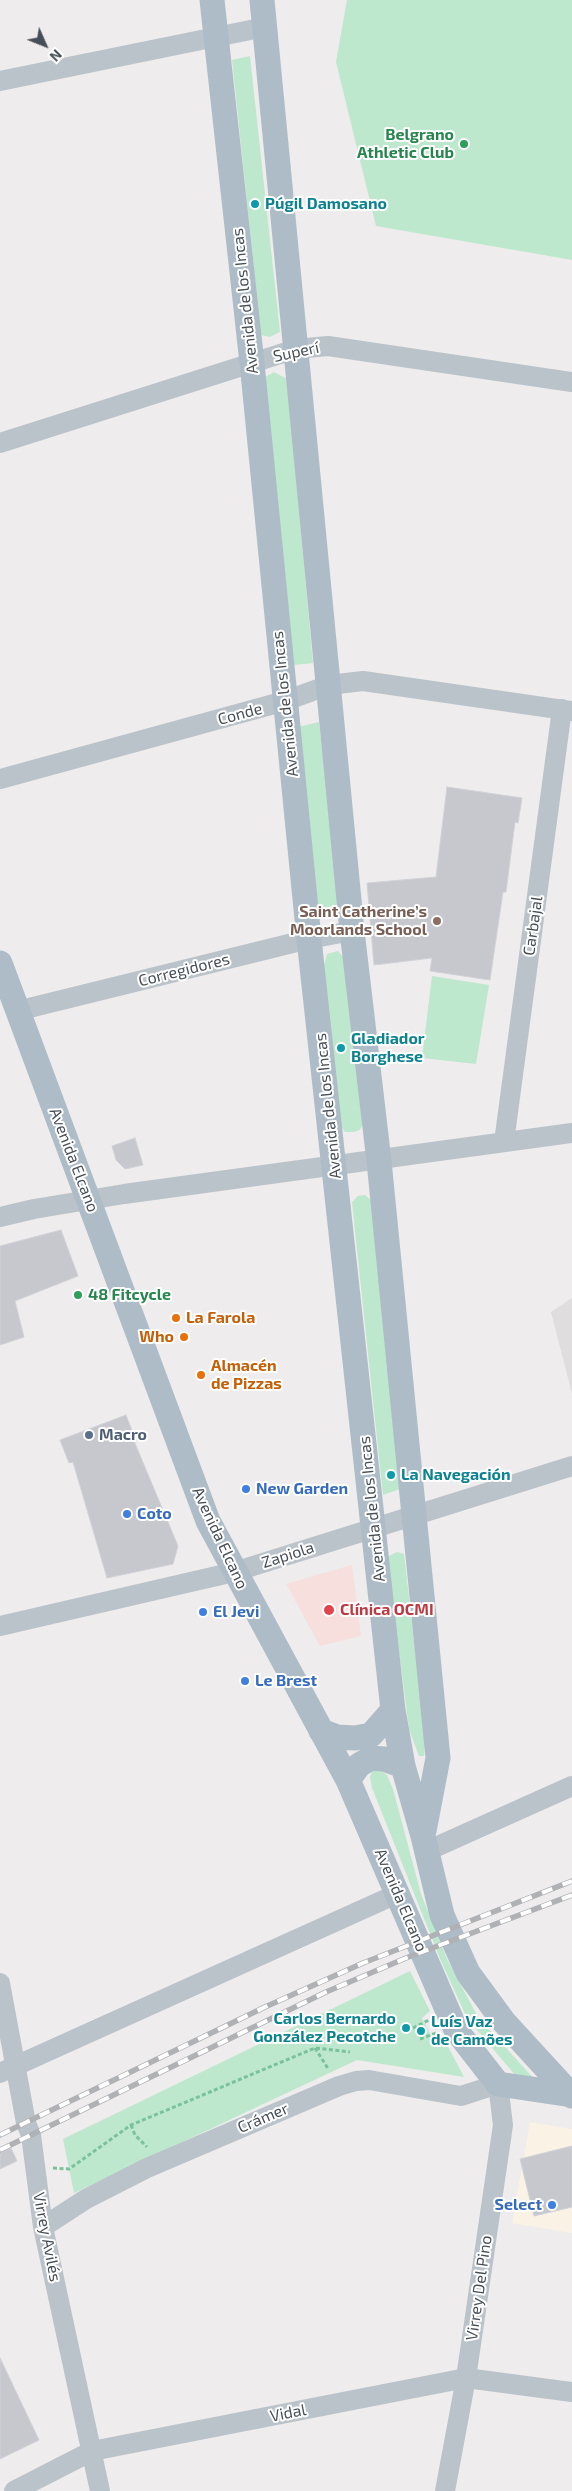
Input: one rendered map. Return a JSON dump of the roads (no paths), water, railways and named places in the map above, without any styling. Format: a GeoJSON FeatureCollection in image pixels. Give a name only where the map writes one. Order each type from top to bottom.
{"type":"FeatureCollection","features":[{"type":"Feature","properties":{"kind":"main road","name":"Avenida de los Incas"},"geometry":{"type":"LineString","coordinates":[[212,0],[252,363],[309,939],[393,1710],[403,1766],[425,1844]]}},
{"type":"Feature","properties":{"kind":"main road"},"geometry":{"type":"LineString","coordinates":[[262,0],[352,931],[379,1161],[438,1758],[425,1844]]}},
{"type":"Feature","properties":{"kind":"main road","name":"Avenida Elcano"},"geometry":{"type":"LineString","coordinates":[[0,963],[208,1521],[320,1732],[348,1780],[399,1893],[456,2030],[498,2084]]}},
{"type":"Feature","properties":{"kind":"main road"},"geometry":{"type":"LineString","coordinates":[[320,1732],[337,1737],[355,1738],[371,1734],[393,1710]]}},
{"type":"Feature","properties":{"kind":"main road"},"geometry":{"type":"LineString","coordinates":[[348,1780],[360,1765],[371,1758],[384,1758],[403,1766]]}},
{"type":"Feature","properties":{"kind":"main road","name":"Avenida Elcano"},"geometry":{"type":"LineString","coordinates":[[425,1844],[442,1915],[468,1973],[504,2022],[572,2096]]}},
{"type":"Feature","properties":{"kind":"main road"},"geometry":{"type":"LineString","coordinates":[[498,2084],[572,2096]]}},
{"type":"Feature","properties":{"kind":"street"},"geometry":{"type":"LineString","coordinates":[[0,81],[215,35],[265,27]]}},
{"type":"Feature","properties":{"kind":"street","name":"Superí"},"geometry":{"type":"LineString","coordinates":[[0,443],[296,349],[328,346],[572,382]]}},
{"type":"Feature","properties":{"kind":"street","name":"Conde"},"geometry":{"type":"LineString","coordinates":[[0,780],[285,701],[329,685],[363,681],[567,710]]}},
{"type":"Feature","properties":{"kind":"street","name":"Carbajal"},"geometry":{"type":"LineString","coordinates":[[504,1142],[567,710]]}},
{"type":"Feature","properties":{"kind":"street","name":"Corregidores"},"geometry":{"type":"LineString","coordinates":[[17,1011],[309,939],[352,931]]}},
{"type":"Feature","properties":{"kind":"street"},"geometry":{"type":"LineString","coordinates":[[0,1217],[89,1200],[572,1133]]}},
{"type":"Feature","properties":{"kind":"street","name":"Zapiola"},"geometry":{"type":"LineString","coordinates":[[0,1626],[234,1572],[572,1466]]}},
{"type":"Feature","properties":{"kind":"street"},"geometry":{"type":"LineString","coordinates":[[425,1844],[572,1786]]}},
{"type":"Feature","properties":{"kind":"street"},"geometry":{"type":"LineString","coordinates":[[7,2069],[399,1893]]}},
{"type":"Feature","properties":{"kind":"street","name":"Virrey Avilés"},"geometry":{"type":"LineString","coordinates":[[0,1983],[7,2069],[31,2135],[44,2227],[100,2491]]}},
{"type":"Feature","properties":{"kind":"street","name":"Crámer"},"geometry":{"type":"LineString","coordinates":[[44,2227],[86,2199],[147,2168],[339,2086],[356,2081],[369,2080],[461,2096],[498,2084]]}},
{"type":"Feature","properties":{"kind":"street","name":"Virrey Del Pino"},"geometry":{"type":"LineString","coordinates":[[445,2491],[466,2378],[503,2125],[498,2084]]}},
{"type":"Feature","properties":{"kind":"street","name":"Vidal"},"geometry":{"type":"LineString","coordinates":[[14,2491],[92,2451],[466,2378],[572,2392]]}},
{"type":"Feature","properties":{"kind":"railway"},"geometry":{"type":"LineString","coordinates":[[0,2135],[265,2007],[363,1963],[572,1881]]}},
{"type":"Feature","properties":{"kind":"railway"},"geometry":{"type":"LineString","coordinates":[[0,2150],[326,1992],[406,1958],[572,1895]]}},
{"type":"Feature","properties":{"kind":"place","name":"Belgrano Athletic Club"},"geometry":{"type":"Point","coordinates":[464,144]}},
{"type":"Feature","properties":{"kind":"place","name":"Púgil Damosano"},"geometry":{"type":"Point","coordinates":[255,204]}},
{"type":"Feature","properties":{"kind":"place","name":"Saint Catherine’s Moorlands School"},"geometry":{"type":"Point","coordinates":[437,921]}},
{"type":"Feature","properties":{"kind":"place","name":"Gladiador Borghese"},"geometry":{"type":"Point","coordinates":[341,1048]}},
{"type":"Feature","properties":{"kind":"place","name":"48 Fitcycle"},"geometry":{"type":"Point","coordinates":[78,1295]}},
{"type":"Feature","properties":{"kind":"place","name":"La Farola"},"geometry":{"type":"Point","coordinates":[176,1318]}},
{"type":"Feature","properties":{"kind":"place","name":"Who"},"geometry":{"type":"Point","coordinates":[184,1337]}},
{"type":"Feature","properties":{"kind":"place","name":"Almacén de Pizzas"},"geometry":{"type":"Point","coordinates":[201,1375]}},
{"type":"Feature","properties":{"kind":"place","name":"Macro"},"geometry":{"type":"Point","coordinates":[89,1435]}},
{"type":"Feature","properties":{"kind":"place","name":"La Navegación"},"geometry":{"type":"Point","coordinates":[391,1475]}},
{"type":"Feature","properties":{"kind":"place","name":"New Garden"},"geometry":{"type":"Point","coordinates":[246,1489]}},
{"type":"Feature","properties":{"kind":"place","name":"Coto"},"geometry":{"type":"Point","coordinates":[127,1514]}},
{"type":"Feature","properties":{"kind":"place","name":"Clínica OCMI"},"geometry":{"type":"Point","coordinates":[329,1610]}},
{"type":"Feature","properties":{"kind":"place","name":"El Jevi"},"geometry":{"type":"Point","coordinates":[203,1612]}},
{"type":"Feature","properties":{"kind":"place","name":"Le Brest"},"geometry":{"type":"Point","coordinates":[245,1681]}},
{"type":"Feature","properties":{"kind":"place","name":"Carlos Bernardo González Pecotche"},"geometry":{"type":"Point","coordinates":[406,2028]}},
{"type":"Feature","properties":{"kind":"place","name":"Luís Vaz de Camões"},"geometry":{"type":"Point","coordinates":[421,2031]}},
{"type":"Feature","properties":{"kind":"place","name":"Select"},"geometry":{"type":"Point","coordinates":[552,2205]}}]}
